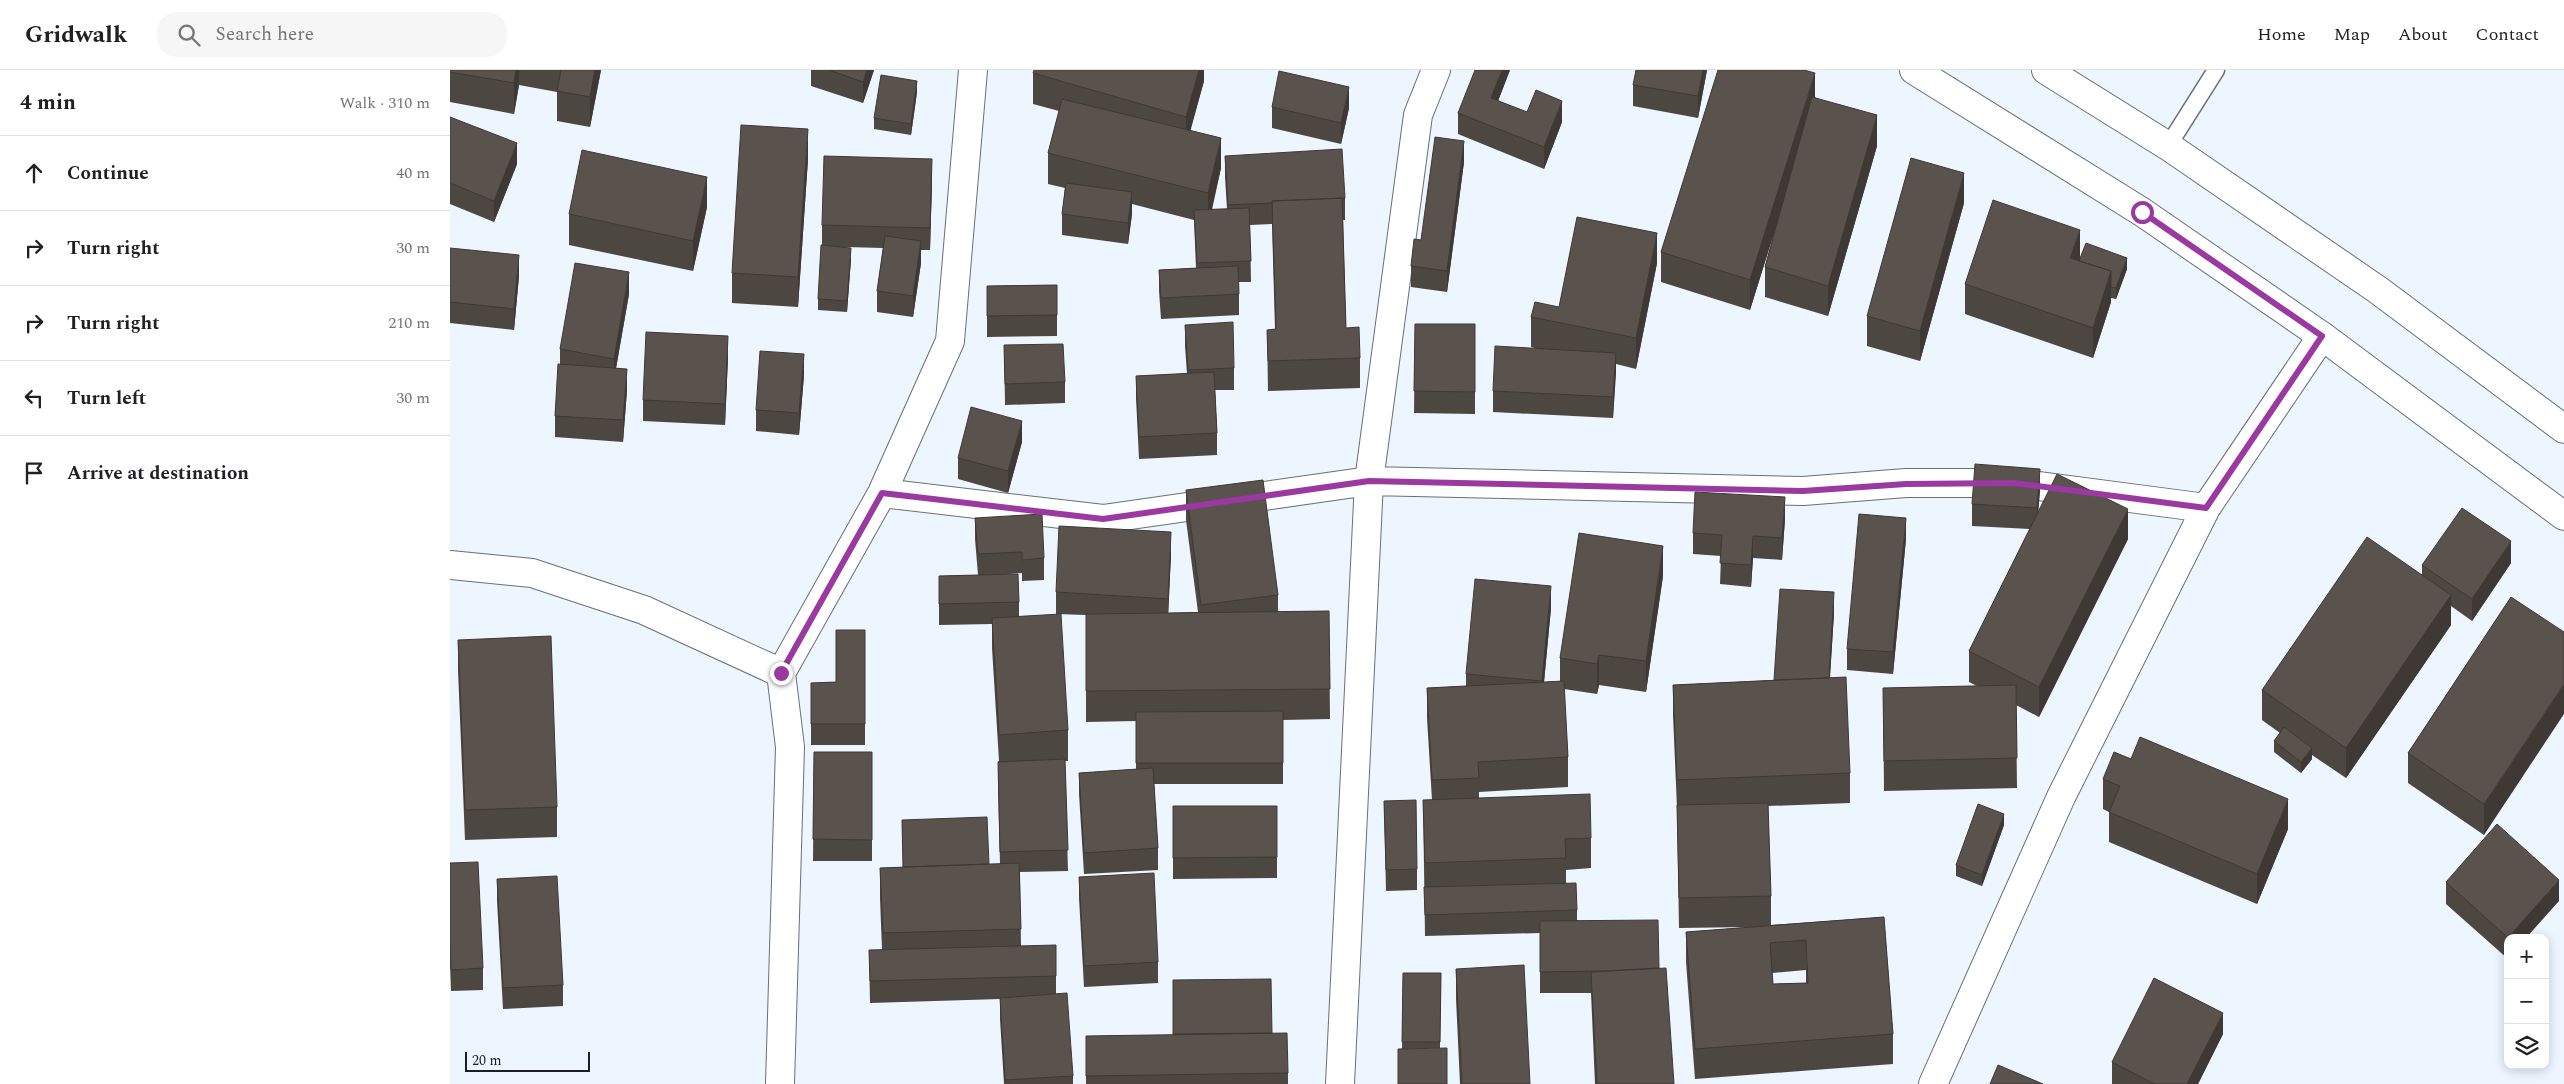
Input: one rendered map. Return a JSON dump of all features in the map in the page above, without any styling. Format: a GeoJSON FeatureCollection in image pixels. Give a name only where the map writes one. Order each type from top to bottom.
{"type":"FeatureCollection","features":[{"type":"Feature","properties":{"kind":"street"},"geometry":{"type":"LineString","coordinates":[[780,1084],[790,748],[781,673],[882,493],[950,341],[972,70]]}},
{"type":"Feature","properties":{"kind":"street"},"geometry":{"type":"LineString","coordinates":[[1340,1084],[1369,481],[1418,115],[1436,70]]}},
{"type":"Feature","properties":{"kind":"street"},"geometry":{"type":"LineString","coordinates":[[1914,70],[2142,212],[2322,336],[2564,516]]}},
{"type":"Feature","properties":{"kind":"street"},"geometry":{"type":"LineString","coordinates":[[2046,70],[2168,146],[2378,290],[2564,429]]}},
{"type":"Feature","properties":{"kind":"street"},"geometry":{"type":"LineString","coordinates":[[1933,1084],[2061,797],[2206,508],[2322,336]]}},
{"type":"Feature","properties":{"kind":"street"},"geometry":{"type":"LineString","coordinates":[[882,493],[1103,519],[1369,481],[1803,491],[1906,484],[2014,483],[2206,508]]}},
{"type":"Feature","properties":{"kind":"street"},"geometry":{"type":"LineString","coordinates":[[450,565],[532,573],[616,600],[644,610],[781,673]]}},
{"type":"Feature","properties":{"kind":"lane"},"geometry":{"type":"LineString","coordinates":[[2168,146],[2216,70]]}},
{"type":"Feature","properties":{"kind":"building"},"geometry":{"type":"Polygon","coordinates":[[[450,70],[516,70],[514,83],[450,72],[450,70]]]}},
{"type":"Feature","properties":{"kind":"building"},"geometry":{"type":"Polygon","coordinates":[[[561,70],[595,70],[590,97],[557,91],[561,70]]]}},
{"type":"Feature","properties":{"kind":"building"},"geometry":{"type":"Polygon","coordinates":[[[829,70],[867,70],[863,82],[829,70]]]}},
{"type":"Feature","properties":{"kind":"building"},"geometry":{"type":"Polygon","coordinates":[[[1034,70],[1199,70],[1186,117],[1033,73],[1034,70]]]}},
{"type":"Feature","properties":{"kind":"building"},"geometry":{"type":"Polygon","coordinates":[[[1475,70],[1502,70],[1491,98],[1527,112],[1536,90],[1562,101],[1544,147],[1458,113],[1475,70]]]}},
{"type":"Feature","properties":{"kind":"building"},"geometry":{"type":"Polygon","coordinates":[[[1636,70],[1703,70],[1698,96],[1633,85],[1636,70]]]}},
{"type":"Feature","properties":{"kind":"building"},"geometry":{"type":"Polygon","coordinates":[[[1718,70],[1804,70],[1815,73],[1750,280],[1661,252],[1718,70]]]}},
{"type":"Feature","properties":{"kind":"building"},"geometry":{"type":"Polygon","coordinates":[[[1279,71],[1349,87],[1341,123],[1272,107],[1279,71]]]}},
{"type":"Feature","properties":{"kind":"building"},"geometry":{"type":"Polygon","coordinates":[[[881,75],[917,81],[911,124],[874,118],[881,75]]]}},
{"type":"Feature","properties":{"kind":"building"},"geometry":{"type":"Polygon","coordinates":[[[1812,97],[1877,115],[1828,286],[1765,267],[1812,97]]]}},
{"type":"Feature","properties":{"kind":"building"},"geometry":{"type":"Polygon","coordinates":[[[1062,99],[1221,138],[1208,193],[1048,153],[1062,99]]]}},
{"type":"Feature","properties":{"kind":"building"},"geometry":{"type":"Polygon","coordinates":[[[450,117],[517,143],[494,201],[450,183],[450,117]]]}},
{"type":"Feature","properties":{"kind":"building"},"geometry":{"type":"Polygon","coordinates":[[[741,125],[808,129],[798,277],[732,273],[741,125]]]}},
{"type":"Feature","properties":{"kind":"building"},"geometry":{"type":"Polygon","coordinates":[[[1435,137],[1464,141],[1447,271],[1411,266],[1414,239],[1421,240],[1435,137]]]}},
{"type":"Feature","properties":{"kind":"building"},"geometry":{"type":"Polygon","coordinates":[[[1342,149],[1345,198],[1228,205],[1225,156],[1342,149]]]}},
{"type":"Feature","properties":{"kind":"building"},"geometry":{"type":"Polygon","coordinates":[[[582,150],[707,177],[693,241],[569,214],[582,150]]]}},
{"type":"Feature","properties":{"kind":"building"},"geometry":{"type":"Polygon","coordinates":[[[824,156],[932,159],[930,228],[822,225],[824,156]]]}},
{"type":"Feature","properties":{"kind":"building"},"geometry":{"type":"Polygon","coordinates":[[[1911,158],[1964,173],[1920,331],[1867,316],[1911,158]]]}},
{"type":"Feature","properties":{"kind":"building"},"geometry":{"type":"Polygon","coordinates":[[[1066,183],[1132,192],[1128,223],[1062,214],[1066,183]]]}},
{"type":"Feature","properties":{"kind":"building"},"geometry":{"type":"Polygon","coordinates":[[[1342,198],[1346,328],[1359,327],[1360,358],[1268,361],[1267,330],[1276,329],[1272,201],[1342,198]]]}},
{"type":"Feature","properties":{"kind":"building"},"geometry":{"type":"Polygon","coordinates":[[[1993,200],[2080,230],[2070,258],[2111,271],[2093,328],[1965,284],[1993,200]]]}},
{"type":"Feature","properties":{"kind":"building"},"geometry":{"type":"Polygon","coordinates":[[[1249,208],[1251,261],[1197,263],[1194,210],[1249,208]]]}},
{"type":"Feature","properties":{"kind":"building"},"geometry":{"type":"Polygon","coordinates":[[[1577,217],[1657,233],[1636,338],[1531,317],[1535,302],[1559,307],[1577,217]]]}},
{"type":"Feature","properties":{"kind":"building"},"geometry":{"type":"Polygon","coordinates":[[[885,236],[921,241],[913,296],[877,291],[885,236]]]}},
{"type":"Feature","properties":{"kind":"building"},"geometry":{"type":"Polygon","coordinates":[[[2086,243],[2127,258],[2116,288],[2111,287],[2111,271],[2079,261],[2086,243]]]}},
{"type":"Feature","properties":{"kind":"building"},"geometry":{"type":"Polygon","coordinates":[[[821,245],[851,248],[847,301],[818,299],[821,245]]]}},
{"type":"Feature","properties":{"kind":"building"},"geometry":{"type":"Polygon","coordinates":[[[450,248],[519,255],[514,309],[450,302],[450,248]]]}},
{"type":"Feature","properties":{"kind":"building"},"geometry":{"type":"Polygon","coordinates":[[[575,263],[629,272],[614,359],[560,349],[575,263]]]}},
{"type":"Feature","properties":{"kind":"building"},"geometry":{"type":"Polygon","coordinates":[[[1238,266],[1239,294],[1161,298],[1159,270],[1238,266]]]}},
{"type":"Feature","properties":{"kind":"building"},"geometry":{"type":"Polygon","coordinates":[[[1057,285],[1057,315],[987,316],[987,286],[1057,285]]]}},
{"type":"Feature","properties":{"kind":"building"},"geometry":{"type":"Polygon","coordinates":[[[1233,322],[1234,368],[1188,370],[1185,325],[1233,322]]]}},
{"type":"Feature","properties":{"kind":"building"},"geometry":{"type":"Polygon","coordinates":[[[1415,324],[1475,324],[1475,392],[1414,391],[1415,324]]]}},
{"type":"Feature","properties":{"kind":"building"},"geometry":{"type":"Polygon","coordinates":[[[646,332],[728,336],[725,404],[643,400],[646,332]]]}},
{"type":"Feature","properties":{"kind":"building"},"geometry":{"type":"Polygon","coordinates":[[[1063,344],[1065,382],[1005,384],[1004,345],[1063,344]]]}},
{"type":"Feature","properties":{"kind":"building"},"geometry":{"type":"Polygon","coordinates":[[[1495,346],[1616,353],[1613,397],[1493,391],[1495,346]]]}},
{"type":"Feature","properties":{"kind":"building"},"geometry":{"type":"Polygon","coordinates":[[[760,351],[804,354],[799,413],[756,410],[760,351]]]}},
{"type":"Feature","properties":{"kind":"building"},"geometry":{"type":"Polygon","coordinates":[[[558,364],[627,369],[623,420],[555,416],[558,364]]]}},
{"type":"Feature","properties":{"kind":"building"},"geometry":{"type":"Polygon","coordinates":[[[1214,372],[1217,433],[1139,437],[1136,376],[1214,372]]]}},
{"type":"Feature","properties":{"kind":"building"},"geometry":{"type":"Polygon","coordinates":[[[971,407],[1022,421],[1008,471],[958,458],[971,407]]]}},
{"type":"Feature","properties":{"kind":"building"},"geometry":{"type":"Polygon","coordinates":[[[1975,464],[2040,469],[2037,508],[1972,504],[1975,464]]]}},
{"type":"Feature","properties":{"kind":"building"},"geometry":{"type":"Polygon","coordinates":[[[2057,474],[2128,509],[2039,687],[1969,651],[2057,474]]]}},
{"type":"Feature","properties":{"kind":"building"},"geometry":{"type":"Polygon","coordinates":[[[1263,480],[1278,595],[1201,605],[1186,490],[1263,480]]]}},
{"type":"Feature","properties":{"kind":"building"},"geometry":{"type":"Polygon","coordinates":[[[1695,492],[1785,497],[1782,538],[1753,536],[1751,565],[1720,563],[1722,535],[1693,533],[1695,492]]]}},
{"type":"Feature","properties":{"kind":"building"},"geometry":{"type":"Polygon","coordinates":[[[2462,508],[2511,541],[2472,599],[2422,565],[2462,508]]]}},
{"type":"Feature","properties":{"kind":"building"},"geometry":{"type":"Polygon","coordinates":[[[1042,514],[1044,558],[1022,560],[1022,552],[978,554],[975,518],[1042,514]]]}},
{"type":"Feature","properties":{"kind":"building"},"geometry":{"type":"Polygon","coordinates":[[[1859,514],[1906,518],[1893,652],[1847,649],[1859,514]]]}},
{"type":"Feature","properties":{"kind":"building"},"geometry":{"type":"Polygon","coordinates":[[[1059,526],[1171,532],[1168,599],[1056,592],[1059,526]]]}},
{"type":"Feature","properties":{"kind":"building"},"geometry":{"type":"Polygon","coordinates":[[[1579,533],[1663,546],[1646,661],[1599,655],[1597,664],[1560,658],[1579,533]]]}},
{"type":"Feature","properties":{"kind":"building"},"geometry":{"type":"Polygon","coordinates":[[[2367,537],[2451,595],[2346,748],[2262,690],[2367,537]]]}},
{"type":"Feature","properties":{"kind":"building"},"geometry":{"type":"Polygon","coordinates":[[[1018,574],[1019,602],[939,604],[939,576],[1018,574]]]}},
{"type":"Feature","properties":{"kind":"building"},"geometry":{"type":"Polygon","coordinates":[[[1475,579],[1551,586],[1542,681],[1466,674],[1475,579]]]}},
{"type":"Feature","properties":{"kind":"building"},"geometry":{"type":"Polygon","coordinates":[[[1780,589],[1834,592],[1829,678],[1774,680],[1780,589]]]}},
{"type":"Feature","properties":{"kind":"building"},"geometry":{"type":"Polygon","coordinates":[[[2511,597],[2564,632],[2564,684],[2484,804],[2408,753],[2511,597]]]}},
{"type":"Feature","properties":{"kind":"building"},"geometry":{"type":"Polygon","coordinates":[[[1329,611],[1330,689],[1086,691],[1086,614],[1329,611]]]}},
{"type":"Feature","properties":{"kind":"building"},"geometry":{"type":"Polygon","coordinates":[[[1061,614],[1068,730],[999,735],[992,618],[1061,614]]]}},
{"type":"Feature","properties":{"kind":"building"},"geometry":{"type":"Polygon","coordinates":[[[836,630],[865,630],[865,724],[811,724],[811,683],[836,682],[836,630]]]}},
{"type":"Feature","properties":{"kind":"building"},"geometry":{"type":"Polygon","coordinates":[[[551,636],[557,807],[465,810],[458,640],[551,636]]]}},
{"type":"Feature","properties":{"kind":"building"},"geometry":{"type":"Polygon","coordinates":[[[1846,677],[1850,773],[1677,780],[1673,685],[1846,677]]]}},
{"type":"Feature","properties":{"kind":"building"},"geometry":{"type":"Polygon","coordinates":[[[1564,681],[1568,757],[1478,762],[1479,778],[1432,780],[1427,688],[1564,681]]]}},
{"type":"Feature","properties":{"kind":"building"},"geometry":{"type":"Polygon","coordinates":[[[2016,685],[2017,758],[1884,761],[1883,688],[2016,685]]]}},
{"type":"Feature","properties":{"kind":"building"},"geometry":{"type":"Polygon","coordinates":[[[1283,711],[1283,763],[1136,763],[1136,712],[1283,711]]]}},
{"type":"Feature","properties":{"kind":"building"},"geometry":{"type":"Polygon","coordinates":[[[2284,727],[2312,748],[2301,762],[2274,741],[2284,727]]]}},
{"type":"Feature","properties":{"kind":"building"},"geometry":{"type":"Polygon","coordinates":[[[2140,737],[2288,799],[2257,874],[2109,812],[2120,786],[2103,779],[2114,752],[2131,759],[2140,737]]]}},
{"type":"Feature","properties":{"kind":"building"},"geometry":{"type":"Polygon","coordinates":[[[814,752],[872,752],[872,840],[813,839],[814,752]]]}},
{"type":"Feature","properties":{"kind":"building"},"geometry":{"type":"Polygon","coordinates":[[[1065,759],[1068,850],[1000,852],[998,762],[1065,759]]]}},
{"type":"Feature","properties":{"kind":"building"},"geometry":{"type":"Polygon","coordinates":[[[1153,768],[1158,848],[1084,853],[1079,773],[1153,768]]]}},
{"type":"Feature","properties":{"kind":"building"},"geometry":{"type":"Polygon","coordinates":[[[1590,794],[1591,838],[1565,839],[1566,858],[1425,863],[1423,800],[1590,794]]]}},
{"type":"Feature","properties":{"kind":"building"},"geometry":{"type":"Polygon","coordinates":[[[1416,800],[1417,869],[1386,870],[1384,801],[1416,800]]]}},
{"type":"Feature","properties":{"kind":"building"},"geometry":{"type":"Polygon","coordinates":[[[1768,803],[1771,896],[1679,898],[1677,805],[1768,803]]]}},
{"type":"Feature","properties":{"kind":"building"},"geometry":{"type":"Polygon","coordinates":[[[1978,804],[2004,814],[1982,875],[1956,865],[1978,804]]]}},
{"type":"Feature","properties":{"kind":"building"},"geometry":{"type":"Polygon","coordinates":[[[1173,806],[1277,806],[1277,857],[1173,858],[1173,806]]]}},
{"type":"Feature","properties":{"kind":"building"},"geometry":{"type":"Polygon","coordinates":[[[987,817],[989,864],[903,867],[902,820],[987,817]]]}},
{"type":"Feature","properties":{"kind":"building"},"geometry":{"type":"Polygon","coordinates":[[[2497,824],[2559,880],[2512,934],[2504,934],[2446,882],[2497,824]]]}},
{"type":"Feature","properties":{"kind":"building"},"geometry":{"type":"Polygon","coordinates":[[[478,862],[483,968],[451,970],[450,863],[478,862]]]}},
{"type":"Feature","properties":{"kind":"building"},"geometry":{"type":"Polygon","coordinates":[[[1019,863],[1021,929],[883,933],[880,868],[1019,863]]]}},
{"type":"Feature","properties":{"kind":"building"},"geometry":{"type":"Polygon","coordinates":[[[1154,873],[1158,962],[1084,966],[1079,877],[1154,873]]]}},
{"type":"Feature","properties":{"kind":"building"},"geometry":{"type":"Polygon","coordinates":[[[557,876],[563,985],[503,988],[497,879],[557,876]]]}},
{"type":"Feature","properties":{"kind":"building"},"geometry":{"type":"Polygon","coordinates":[[[1576,883],[1577,910],[1425,915],[1424,887],[1576,883]]]}},
{"type":"Feature","properties":{"kind":"building"},"geometry":{"type":"Polygon","coordinates":[[[1884,917],[1893,1034],[1695,1049],[1686,932],[1884,917]],[[1806,940],[1770,943],[1773,984],[1808,983],[1806,940]]]}},
{"type":"Feature","properties":{"kind":"building"},"geometry":{"type":"Polygon","coordinates":[[[1658,920],[1659,968],[1540,972],[1540,921],[1658,920]]]}},
{"type":"Feature","properties":{"kind":"building"},"geometry":{"type":"Polygon","coordinates":[[[1056,945],[1056,976],[870,981],[869,950],[1056,945]]]}},
{"type":"Feature","properties":{"kind":"building"},"geometry":{"type":"Polygon","coordinates":[[[1524,965],[1530,1084],[1462,1084],[1456,969],[1524,965]]]}},
{"type":"Feature","properties":{"kind":"building"},"geometry":{"type":"Polygon","coordinates":[[[1666,968],[1674,1084],[1597,1084],[1591,972],[1666,968]]]}},
{"type":"Feature","properties":{"kind":"building"},"geometry":{"type":"Polygon","coordinates":[[[1403,973],[1441,973],[1440,1042],[1402,1042],[1403,973]]]}},
{"type":"Feature","properties":{"kind":"building"},"geometry":{"type":"Polygon","coordinates":[[[2154,978],[2223,1013],[2187,1084],[2155,1084],[2112,1062],[2154,978]]]}},
{"type":"Feature","properties":{"kind":"building"},"geometry":{"type":"Polygon","coordinates":[[[1271,979],[1272,1033],[1173,1034],[1173,980],[1271,979]]]}},
{"type":"Feature","properties":{"kind":"building"},"geometry":{"type":"Polygon","coordinates":[[[1067,993],[1073,1076],[1005,1080],[1000,998],[1067,993]]]}},
{"type":"Feature","properties":{"kind":"building"},"geometry":{"type":"Polygon","coordinates":[[[1287,1033],[1288,1073],[1086,1076],[1086,1036],[1287,1033]]]}},
{"type":"Feature","properties":{"kind":"building"},"geometry":{"type":"Polygon","coordinates":[[[1447,1048],[1447,1084],[1398,1084],[1398,1049],[1447,1048]]]}},
{"type":"Feature","properties":{"kind":"building"},"geometry":{"type":"Polygon","coordinates":[[[1998,1065],[2043,1084],[1990,1084],[1998,1065]]]}},
{"type":"Feature","properties":{"kind":"route"},"geometry":{"type":"LineString","coordinates":[[781,673],[882,493],[1103,519],[1369,481],[1803,491],[1906,484],[2014,483],[2206,508],[2322,336],[2142,212]]}}]}
